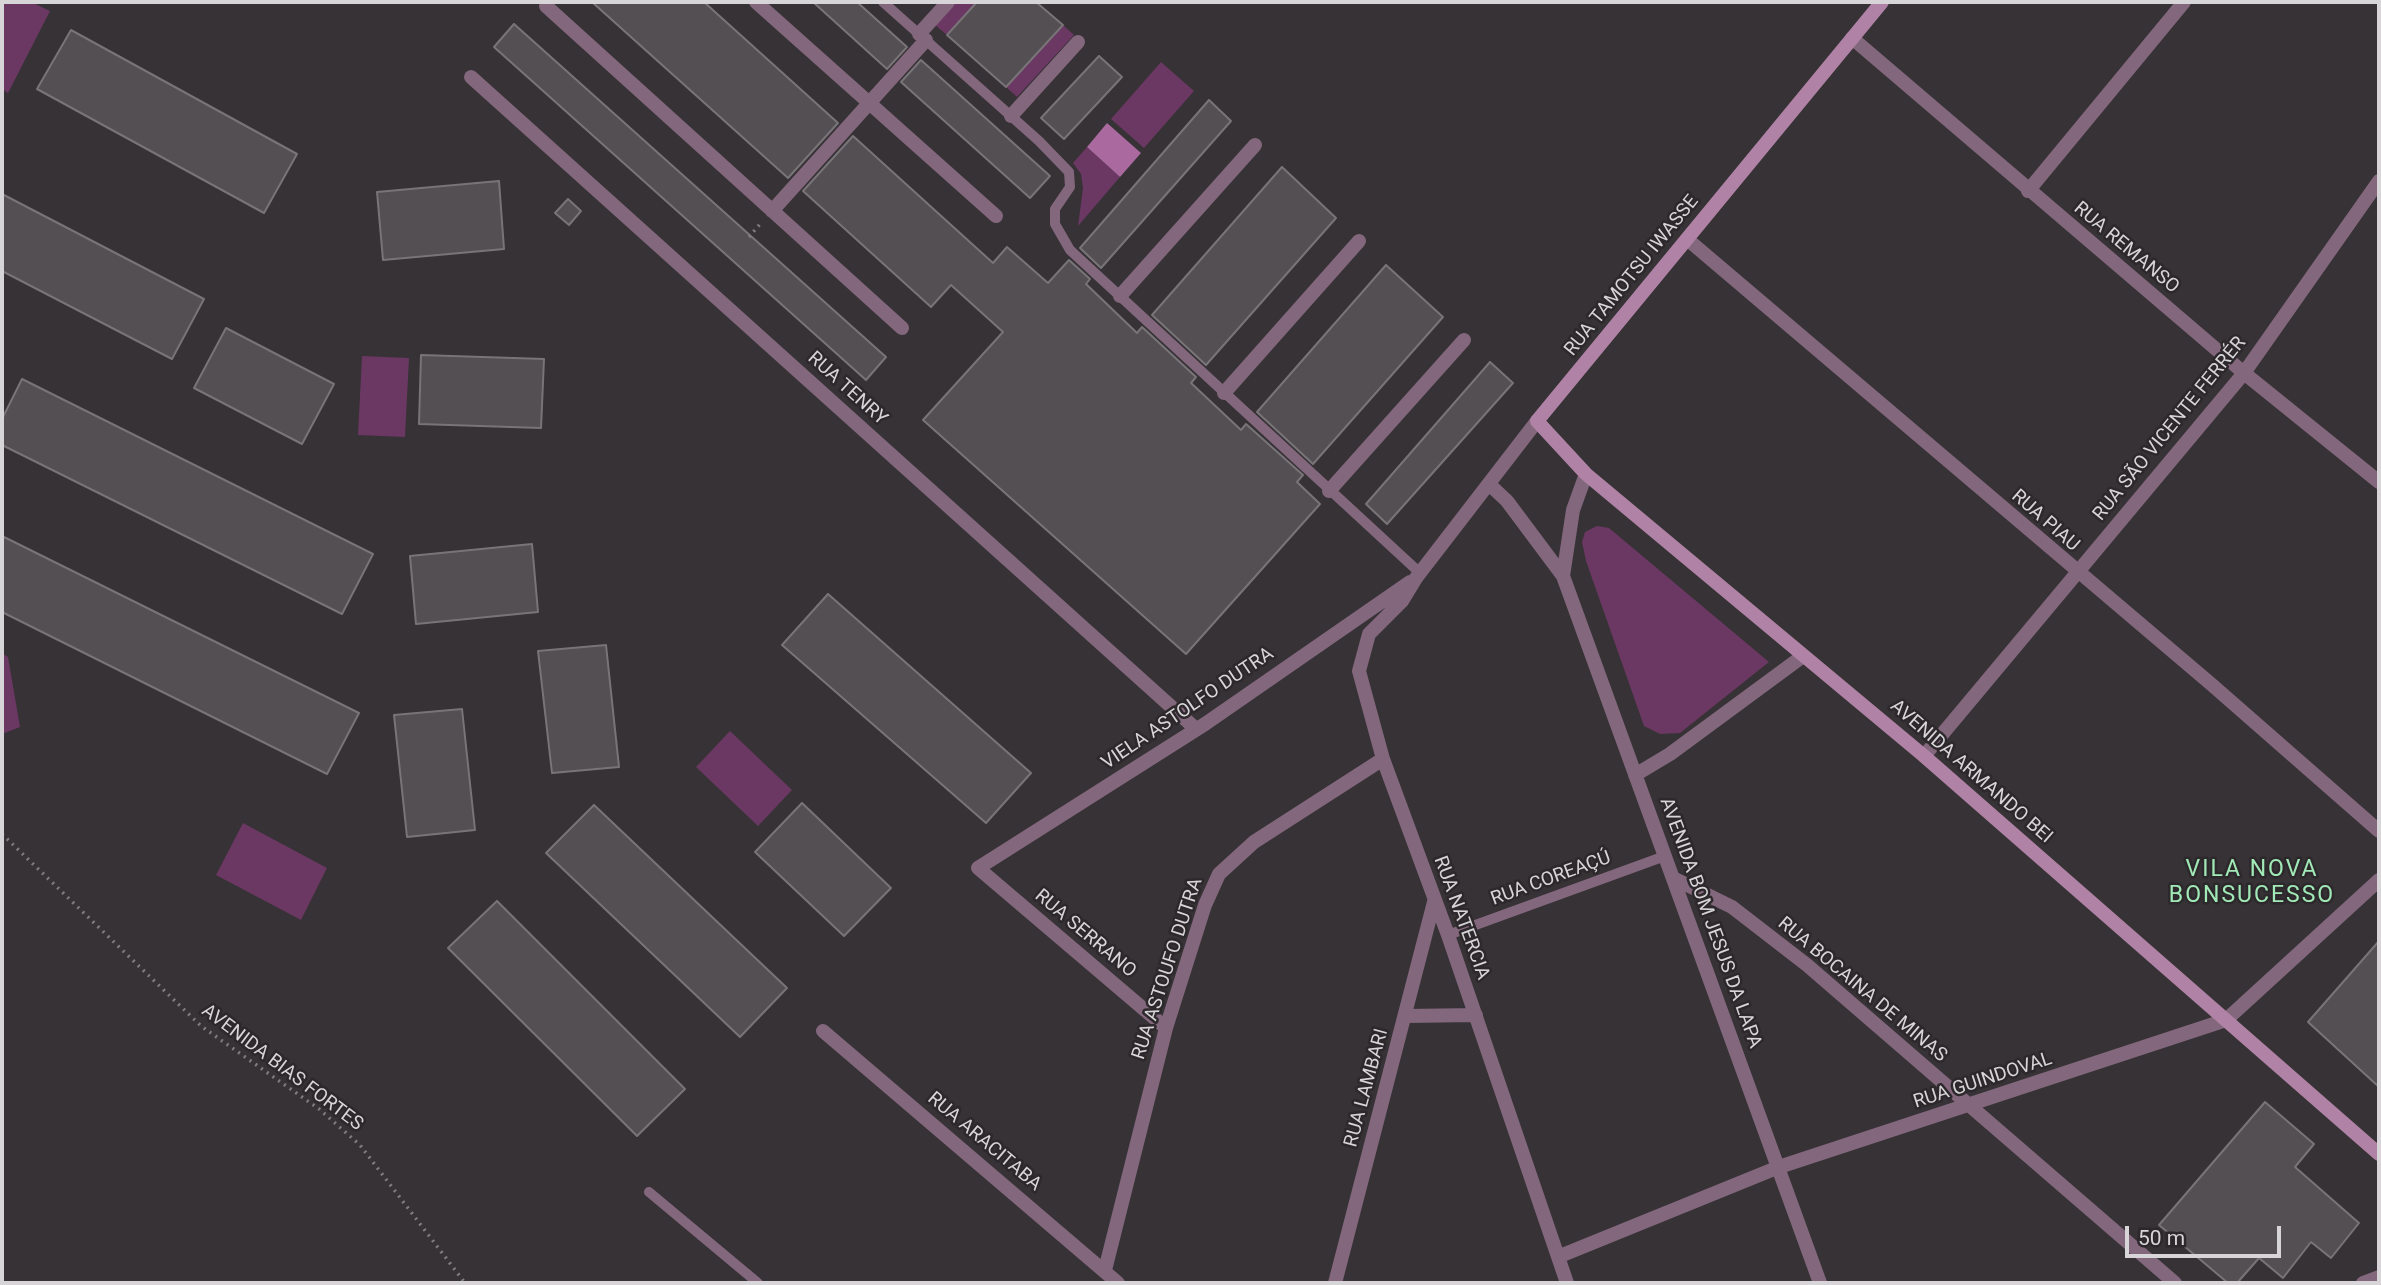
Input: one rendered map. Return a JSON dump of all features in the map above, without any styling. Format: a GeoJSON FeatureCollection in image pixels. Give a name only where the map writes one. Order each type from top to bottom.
{"type":"FeatureCollection","features":[{"type":"Feature","properties":{"kind":"street"},"geometry":{"type":"LineString","coordinates":[[756,2],[996,216]]}},
{"type":"Feature","properties":{"kind":"street"},"geometry":{"type":"LineString","coordinates":[[772,211],[870,103],[948,2]]}},
{"type":"Feature","properties":{"kind":"street","name":"RUA TAMOTSU IWASSE"},"geometry":{"type":"LineString","coordinates":[[1418,575],[1537,421],[1882,2]]}},
{"type":"Feature","properties":{"kind":"street"},"geometry":{"type":"LineString","coordinates":[[2028,191],[2184,2]]}},
{"type":"Feature","properties":{"kind":"street"},"geometry":{"type":"LineString","coordinates":[[546,6],[902,328]]}},
{"type":"Feature","properties":{"kind":"street","name":"RUA REMANSO"},"geometry":{"type":"LineString","coordinates":[[1852,38],[2244,373],[2379,482]]}},
{"type":"Feature","properties":{"kind":"street"},"geometry":{"type":"LineString","coordinates":[[1012,116],[1078,42]]}},
{"type":"Feature","properties":{"kind":"street","name":"RUA TENRY"},"geometry":{"type":"LineString","coordinates":[[471,77],[1196,729]]}},
{"type":"Feature","properties":{"kind":"street"},"geometry":{"type":"LineString","coordinates":[[1120,296],[1255,145]]}},
{"type":"Feature","properties":{"kind":"street","name":"RUA SÃO VICENTE FERRÉR"},"geometry":{"type":"LineString","coordinates":[[1924,756],[2244,373],[2379,181]]}},
{"type":"Feature","properties":{"kind":"street","name":"RUA PIAU"},"geometry":{"type":"LineString","coordinates":[[1687,239],[2076,573],[2211,684],[2379,831]]}},
{"type":"Feature","properties":{"kind":"street"},"geometry":{"type":"LineString","coordinates":[[1224,393],[1359,242]]}},
{"type":"Feature","properties":{"kind":"street"},"geometry":{"type":"LineString","coordinates":[[1329,491],[1464,340]]}},
{"type":"Feature","properties":{"kind":"street","name":"AVENIDA ARMANDO BEI"},"geometry":{"type":"LineString","coordinates":[[1537,421],[1586,474],[1924,756],[2379,1154]]}},
{"type":"Feature","properties":{"kind":"street","name":"AVENIDA BOM JESUS DA LAPA"},"geometry":{"type":"LineString","coordinates":[[1563,576],[1573,510],[1586,474]]}},
{"type":"Feature","properties":{"kind":"street","name":"AVENIDA BOM JESUS DA LAPA"},"geometry":{"type":"LineString","coordinates":[[1489,484],[1507,501],[1563,576],[1820,1283]]}},
{"type":"Feature","properties":{"kind":"street","name":"VIELA ASTOLFO DUTRA"},"geometry":{"type":"LineString","coordinates":[[978,868],[1196,729],[1418,575]]}},
{"type":"Feature","properties":{"kind":"street","name":"RUA NATERCIA"},"geometry":{"type":"LineString","coordinates":[[1418,575],[1402,601],[1369,634],[1359,671],[1383,759],[1448,934],[1567,1283]]}},
{"type":"Feature","properties":{"kind":"street"},"geometry":{"type":"LineString","coordinates":[[1635,775],[1670,754],[1803,656]]}},
{"type":"Feature","properties":{"kind":"street","name":"RUA ASTOUFO DUTRA"},"geometry":{"type":"LineString","coordinates":[[1105,1270],[1166,1028],[1205,905],[1219,874],[1254,842],[1383,759]]}},
{"type":"Feature","properties":{"kind":"street","name":"RUA SERRANO"},"geometry":{"type":"LineString","coordinates":[[978,868],[1166,1028]]}},
{"type":"Feature","properties":{"kind":"street","name":"RUA BOCAINA DE MINAS"},"geometry":{"type":"LineString","coordinates":[[1673,878],[1732,907],[1767,933],[2175,1283]]}},
{"type":"Feature","properties":{"kind":"street","name":"RUA GUINDOVAL"},"geometry":{"type":"LineString","coordinates":[[1560,1256],[1779,1167],[1969,1107],[2226,1020],[2379,880]]}},
{"type":"Feature","properties":{"kind":"street","name":"RUA LAMBARI"},"geometry":{"type":"LineString","coordinates":[[1335,1283],[1434,902]]}},
{"type":"Feature","properties":{"kind":"street"},"geometry":{"type":"LineString","coordinates":[[1406,1016],[1476,1015]]}},
{"type":"Feature","properties":{"kind":"street","name":"RUA ARACITABA"},"geometry":{"type":"LineString","coordinates":[[823,1031],[1118,1283]]}},
{"type":"Feature","properties":{"kind":"street"},"geometry":{"type":"LineString","coordinates":[[2363,1283],[2379,1277]]}},
{"type":"Feature","properties":{"kind":"lane"},"geometry":{"type":"LineString","coordinates":[[883,2],[1012,116],[1069,173],[1070,187],[1055,209],[1055,224],[1061,239],[1418,575]]}},
{"type":"Feature","properties":{"kind":"lane","name":"RUA COREAÇÚ"},"geometry":{"type":"LineString","coordinates":[[1448,934],[1665,856]]}},
{"type":"Feature","properties":{"kind":"lane"},"geometry":{"type":"LineString","coordinates":[[649,1192],[758,1283]]}},
{"type":"Feature","properties":{"kind":"path","name":"AVENIDA BIAS FORTES"},"geometry":{"type":"LineString","coordinates":[[2,834],[201,1026],[319,1109],[360,1145],[465,1283]]}},
{"type":"Feature","properties":{"kind":"shaded area"},"geometry":{"type":"Polygon","coordinates":[[[2,2],[31,2],[50,11],[8,93],[2,89],[2,2]]]}},
{"type":"Feature","properties":{"kind":"shaded area"},"geometry":{"type":"Polygon","coordinates":[[[956,2],[977,2],[947,35],[935,25],[956,2]]]}},
{"type":"Feature","properties":{"kind":"shaded area"},"geometry":{"type":"Polygon","coordinates":[[[1063,25],[1074,35],[1017,97],[1006,87],[1063,25]]]}},
{"type":"Feature","properties":{"kind":"shaded area"},"geometry":{"type":"Polygon","coordinates":[[[1161,62],[1194,91],[1144,148],[1111,119],[1161,62]]]}},
{"type":"Feature","properties":{"kind":"shaded area"},"geometry":{"type":"Polygon","coordinates":[[[1107,123],[1141,153],[1120,177],[1087,147],[1107,123]]]}},
{"type":"Feature","properties":{"kind":"shaded area"},"geometry":{"type":"Polygon","coordinates":[[[1087,147],[1120,177],[1078,226],[1083,188],[1081,174],[1073,163],[1087,147]]]}},
{"type":"Feature","properties":{"kind":"shaded area"},"geometry":{"type":"Polygon","coordinates":[[[362,356],[409,358],[405,437],[358,435],[362,356]]]}},
{"type":"Feature","properties":{"kind":"shaded area"},"geometry":{"type":"Polygon","coordinates":[[[1597,526],[1609,528],[1769,662],[1680,733],[1660,734],[1644,726],[1586,561],[1582,542],[1585,532],[1597,526]]]}},
{"type":"Feature","properties":{"kind":"shaded area"},"geometry":{"type":"Polygon","coordinates":[[[2,653],[8,657],[20,727],[2,734],[2,653]]]}},
{"type":"Feature","properties":{"kind":"shaded area"},"geometry":{"type":"Polygon","coordinates":[[[730,731],[792,790],[758,826],[696,767],[730,731]]]}},
{"type":"Feature","properties":{"kind":"shaded area"},"geometry":{"type":"Polygon","coordinates":[[[243,823],[327,868],[301,920],[216,875],[243,823]]]}},
{"type":"Feature","properties":{"kind":"building"},"geometry":{"type":"Polygon","coordinates":[[[592,2],[704,2],[838,123],[788,178],[592,2]]]}},
{"type":"Feature","properties":{"kind":"building"},"geometry":{"type":"Polygon","coordinates":[[[813,2],[857,2],[907,47],[887,69],[813,2]]]}},
{"type":"Feature","properties":{"kind":"building"},"geometry":{"type":"Polygon","coordinates":[[[977,2],[1036,2],[1063,25],[1006,87],[947,35],[977,2]]]}},
{"type":"Feature","properties":{"kind":"building"},"geometry":{"type":"Polygon","coordinates":[[[514,24],[886,357],[866,380],[494,47],[514,24]]]}},
{"type":"Feature","properties":{"kind":"building"},"geometry":{"type":"Polygon","coordinates":[[[71,30],[297,154],[264,213],[37,89],[71,30]]]}},
{"type":"Feature","properties":{"kind":"building"},"geometry":{"type":"Polygon","coordinates":[[[1099,56],[1122,77],[1064,139],[1041,118],[1099,56]]]}},
{"type":"Feature","properties":{"kind":"building"},"geometry":{"type":"Polygon","coordinates":[[[921,60],[1050,176],[1030,198],[901,82],[921,60]]]}},
{"type":"Feature","properties":{"kind":"building"},"geometry":{"type":"Polygon","coordinates":[[[1209,100],[1231,121],[1101,268],[1080,248],[1209,100]]]}},
{"type":"Feature","properties":{"kind":"building"},"geometry":{"type":"Polygon","coordinates":[[[853,136],[993,263],[1007,247],[1048,283],[1069,260],[1090,279],[1086,284],[1137,333],[1142,327],[1196,377],[1191,383],[1241,430],[1246,424],[1303,475],[1297,482],[1320,504],[1186,654],[923,420],[1003,332],[951,285],[931,307],[803,191],[853,136]]]}},
{"type":"Feature","properties":{"kind":"building"},"geometry":{"type":"Polygon","coordinates":[[[1282,167],[1336,218],[1206,365],[1152,315],[1282,167]]]}},
{"type":"Feature","properties":{"kind":"building"},"geometry":{"type":"Polygon","coordinates":[[[499,181],[504,249],[383,260],[377,192],[499,181]]]}},
{"type":"Feature","properties":{"kind":"building"},"geometry":{"type":"Polygon","coordinates":[[[2,194],[204,299],[172,359],[2,271],[2,194]]]}},
{"type":"Feature","properties":{"kind":"building"},"geometry":{"type":"Polygon","coordinates":[[[568,199],[581,211],[569,225],[555,213],[568,199]]]}},
{"type":"Feature","properties":{"kind":"building"},"geometry":{"type":"Polygon","coordinates":[[[1386,265],[1443,317],[1313,464],[1257,412],[1386,265]]]}},
{"type":"Feature","properties":{"kind":"building"},"geometry":{"type":"Polygon","coordinates":[[[226,328],[334,384],[302,444],[194,388],[226,328]]]}},
{"type":"Feature","properties":{"kind":"building"},"geometry":{"type":"Polygon","coordinates":[[[421,355],[544,359],[541,428],[419,424],[421,355]]]}},
{"type":"Feature","properties":{"kind":"building"},"geometry":{"type":"Polygon","coordinates":[[[1490,362],[1513,383],[1387,524],[1366,504],[1490,362]]]}},
{"type":"Feature","properties":{"kind":"building"},"geometry":{"type":"Polygon","coordinates":[[[22,379],[373,554],[342,614],[2,445],[2,419],[22,379]]]}},
{"type":"Feature","properties":{"kind":"building"},"geometry":{"type":"Polygon","coordinates":[[[2,536],[359,713],[327,774],[2,612],[2,536]]]}},
{"type":"Feature","properties":{"kind":"building"},"geometry":{"type":"Polygon","coordinates":[[[532,544],[538,612],[416,624],[410,556],[532,544]]]}},
{"type":"Feature","properties":{"kind":"building"},"geometry":{"type":"Polygon","coordinates":[[[828,594],[1031,773],[986,823],[782,645],[828,594]]]}},
{"type":"Feature","properties":{"kind":"building"},"geometry":{"type":"Polygon","coordinates":[[[606,645],[619,767],[552,773],[538,651],[606,645]]]}},
{"type":"Feature","properties":{"kind":"building"},"geometry":{"type":"Polygon","coordinates":[[[462,709],[475,830],[407,837],[394,715],[462,709]]]}},
{"type":"Feature","properties":{"kind":"building"},"geometry":{"type":"Polygon","coordinates":[[[802,803],[891,888],[844,936],[755,852],[802,803]]]}},
{"type":"Feature","properties":{"kind":"building"},"geometry":{"type":"Polygon","coordinates":[[[594,805],[787,988],[740,1037],[546,853],[594,805]]]}},
{"type":"Feature","properties":{"kind":"building"},"geometry":{"type":"Polygon","coordinates":[[[497,901],[685,1089],[637,1136],[448,948],[497,901]]]}},
{"type":"Feature","properties":{"kind":"building"},"geometry":{"type":"Polygon","coordinates":[[[2379,941],[2379,1087],[2308,1022],[2379,941]]]}},
{"type":"Feature","properties":{"kind":"building"},"geometry":{"type":"Polygon","coordinates":[[[2265,1102],[2314,1144],[2295,1167],[2359,1223],[2331,1258],[2311,1242],[2283,1278],[2259,1258],[2237,1283],[2228,1283],[2159,1225],[2265,1102]]]}},
{"type":"Feature","properties":{"kind":"district","name":"VILA NOVA BONSUCESSO"},"geometry":{"type":"Point","coordinates":[2252,883]}}]}
